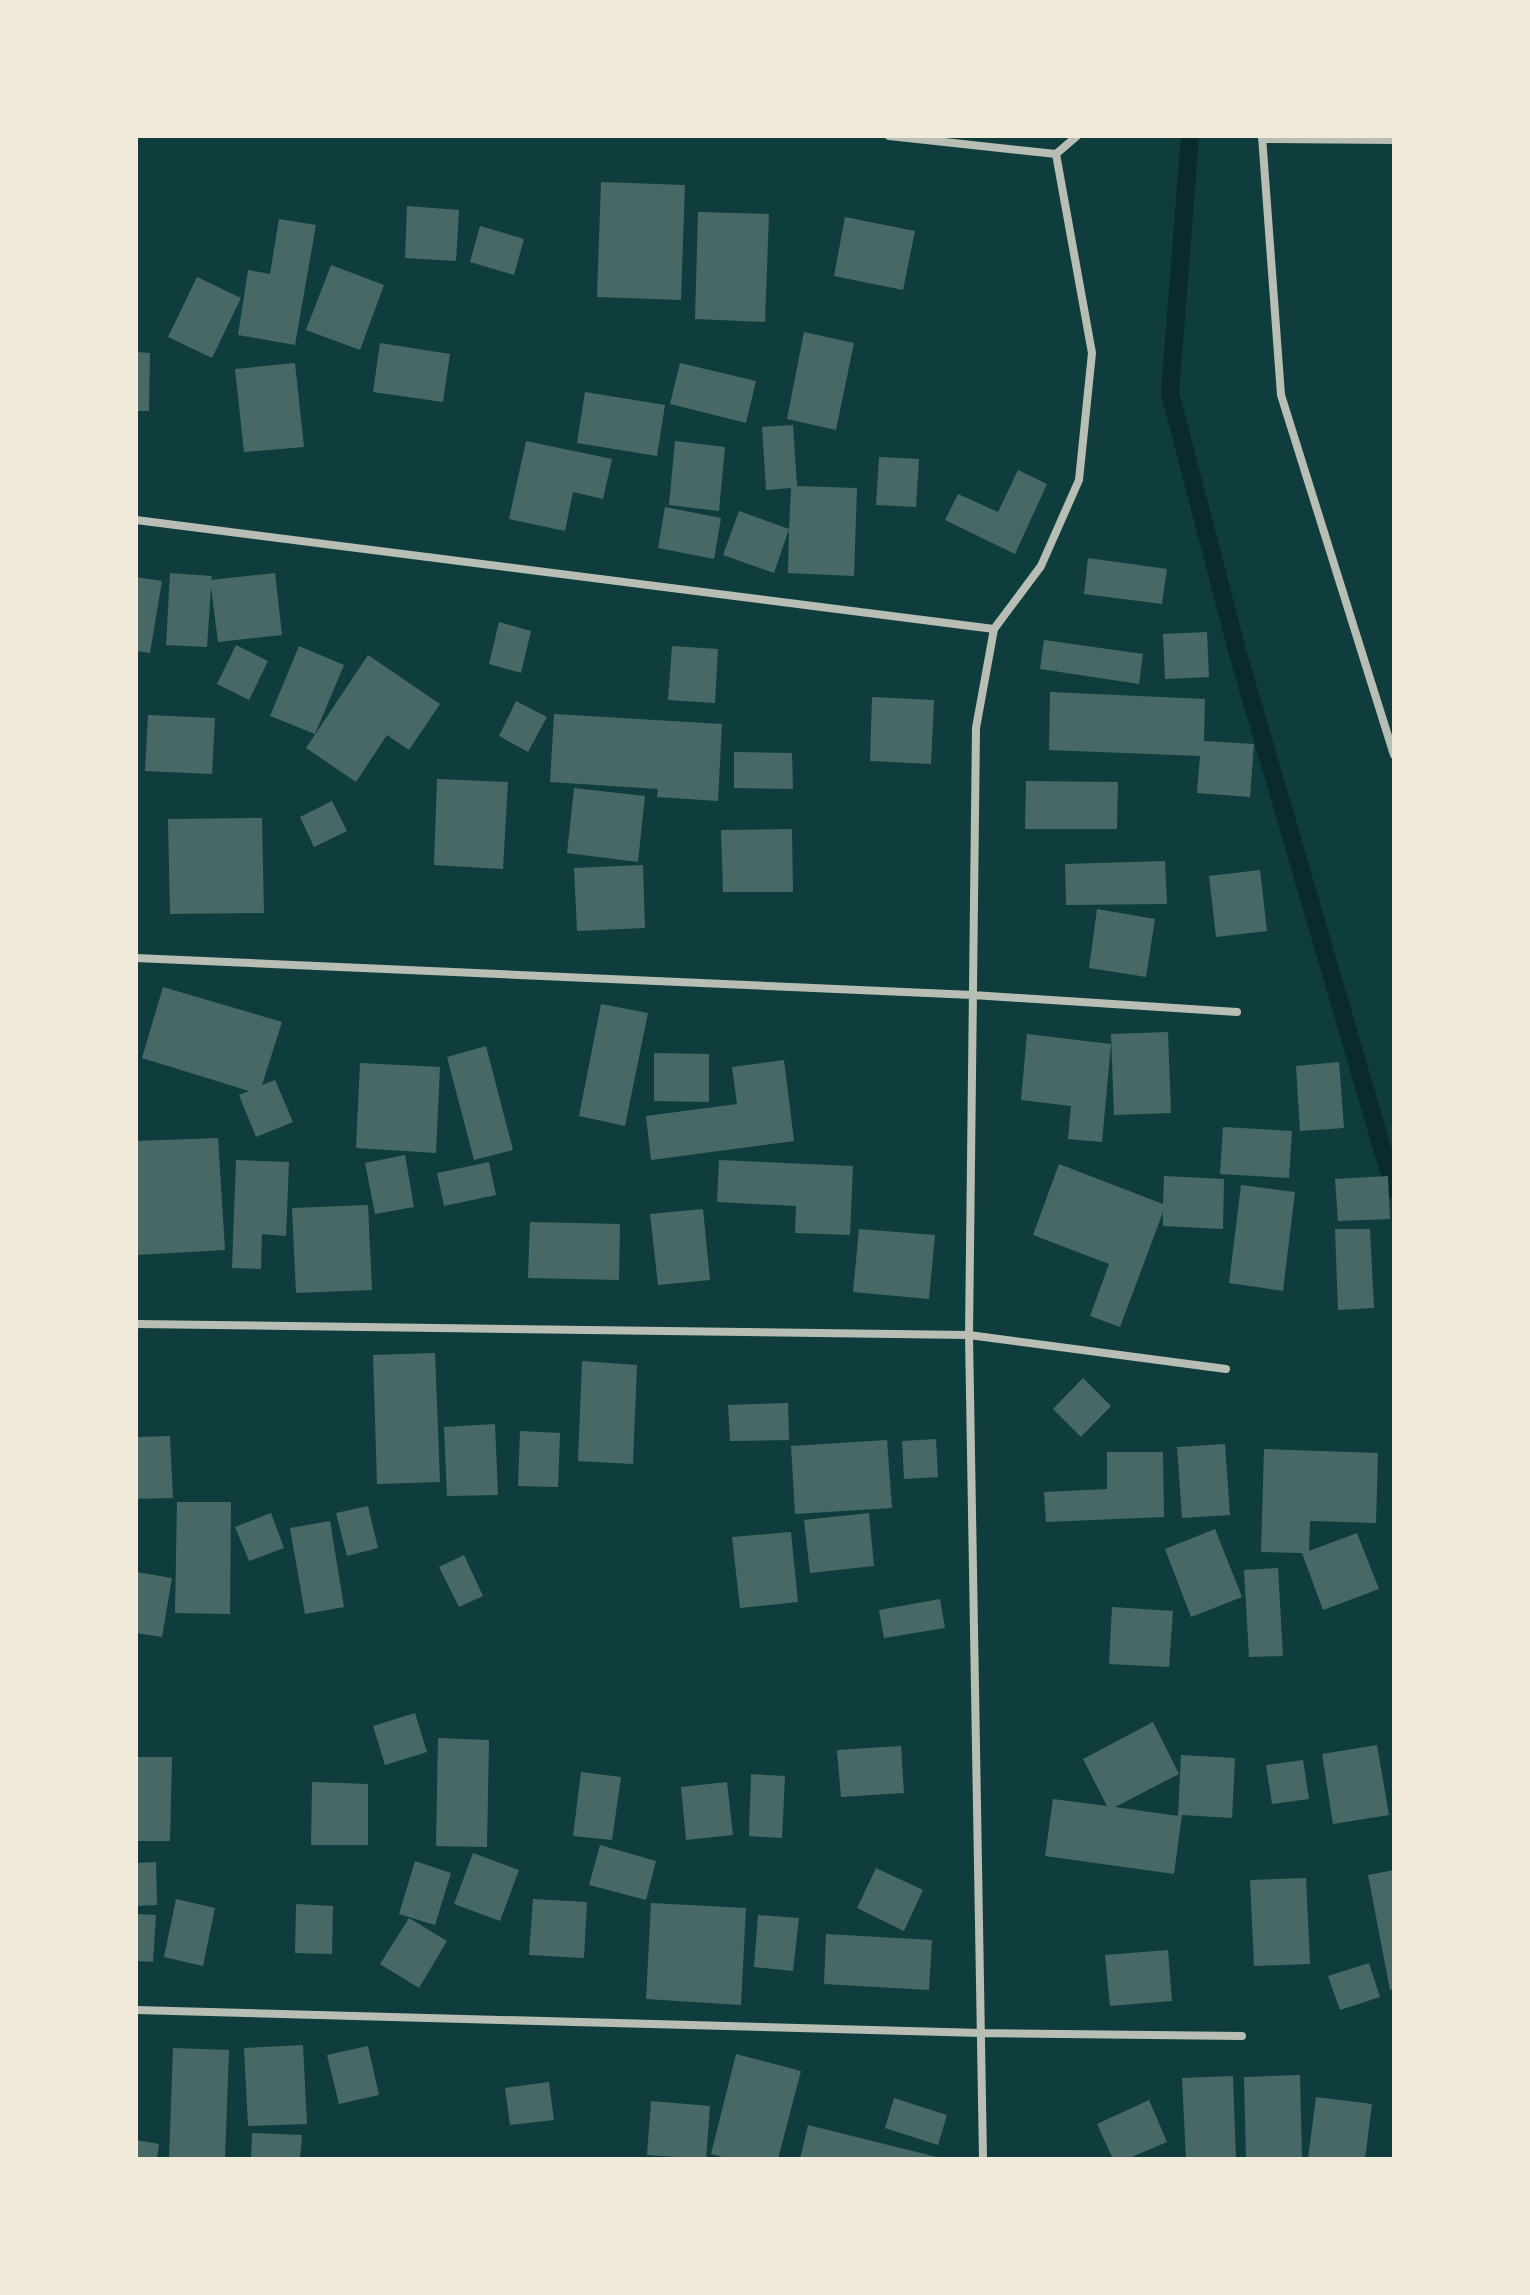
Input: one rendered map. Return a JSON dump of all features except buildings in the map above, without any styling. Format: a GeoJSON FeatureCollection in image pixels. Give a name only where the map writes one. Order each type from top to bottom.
{"type":"FeatureCollection","features":[{"type":"Feature","properties":{"kind":"street"},"geometry":{"type":"LineString","coordinates":[[889,136],[1056,154],[1077,136]]}},
{"type":"Feature","properties":{"kind":"street"},"geometry":{"type":"LineString","coordinates":[[1394,140],[1262,138],[1281,395],[1394,755]]}},
{"type":"Feature","properties":{"kind":"street"},"geometry":{"type":"LineString","coordinates":[[983,2159],[969,1335],[976,728],[994,629],[1041,566],[1079,480],[1092,353],[1056,154]]}},
{"type":"Feature","properties":{"kind":"street"},"geometry":{"type":"LineString","coordinates":[[136,520],[994,629]]}},
{"type":"Feature","properties":{"kind":"street"},"geometry":{"type":"LineString","coordinates":[[136,958],[973,995],[1237,1012]]}},
{"type":"Feature","properties":{"kind":"street"},"geometry":{"type":"LineString","coordinates":[[136,1324],[969,1335],[1226,1369]]}},
{"type":"Feature","properties":{"kind":"street"},"geometry":{"type":"LineString","coordinates":[[136,2010],[981,2033],[1242,2036]]}},
{"type":"Feature","properties":{"kind":"waterway"},"geometry":{"type":"LineString","coordinates":[[1190,136],[1170,393],[1238,654],[1394,1189]]}}]}
